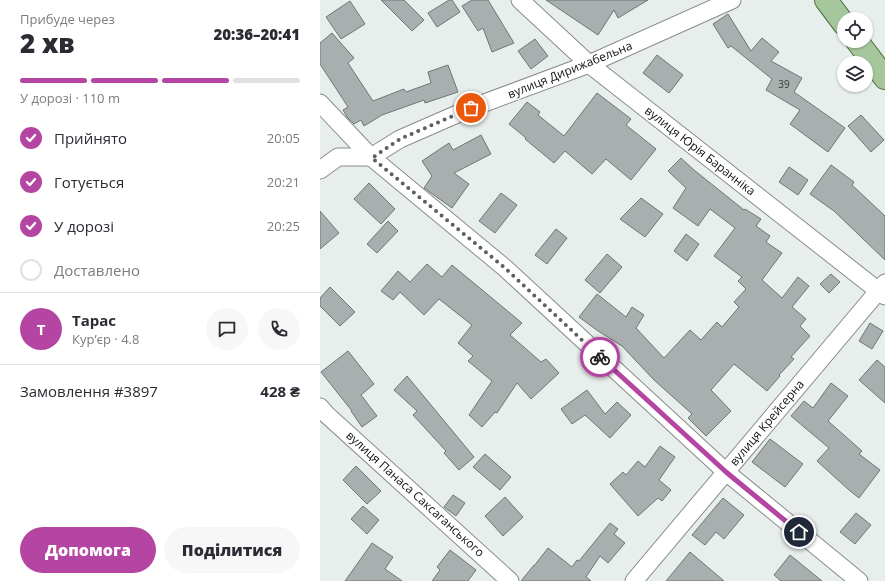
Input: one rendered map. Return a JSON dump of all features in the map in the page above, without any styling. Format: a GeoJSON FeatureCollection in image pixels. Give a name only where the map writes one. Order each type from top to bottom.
{"type":"FeatureCollection","features":[{"type":"Feature","properties":{"kind":"main road"},"geometry":{"type":"LineString","coordinates":[[826,0],[837,15]]}},
{"type":"Feature","properties":{"kind":"main road"},"geometry":{"type":"LineString","coordinates":[[863,48],[883,73]]}},
{"type":"Feature","properties":{"kind":"street","name":"вулиця Юрія Баранніка"},"geometry":{"type":"LineString","coordinates":[[520,0],[589,64],[883,289]]}},
{"type":"Feature","properties":{"kind":"street","name":"вулиця Дирижабельна"},"geometry":{"type":"LineString","coordinates":[[372,158],[400,139],[471,108],[589,64],[732,0]]}},
{"type":"Feature","properties":{"kind":"street"},"geometry":{"type":"LineString","coordinates":[[320,104],[372,158],[505,268],[726,472],[859,581]]}},
{"type":"Feature","properties":{"kind":"street"},"geometry":{"type":"LineString","coordinates":[[320,170],[338,157],[372,158]]}},
{"type":"Feature","properties":{"kind":"street","name":"вулиця Крейсерна"},"geometry":{"type":"LineString","coordinates":[[634,581],[883,289]]}},
{"type":"Feature","properties":{"kind":"street","name":"вулиця Панаса Саксаганського"},"geometry":{"type":"LineString","coordinates":[[320,407],[510,581]]}},
{"type":"Feature","properties":{"kind":"building"},"geometry":{"type":"Polygon","coordinates":[[[381,0],[404,0],[424,20],[412,31],[381,0]]]}},
{"type":"Feature","properties":{"kind":"building"},"geometry":{"type":"Polygon","coordinates":[[[449,0],[452,0],[460,12],[437,27],[428,13],[449,0]]]}},
{"type":"Feature","properties":{"kind":"building"},"geometry":{"type":"Polygon","coordinates":[[[472,0],[488,0],[514,43],[492,52],[483,28],[478,31],[462,6],[472,0]]]}},
{"type":"Feature","properties":{"kind":"building"},"geometry":{"type":"Polygon","coordinates":[[[546,0],[648,0],[618,18],[614,10],[598,35],[546,0]]]}},
{"type":"Feature","properties":{"kind":"building"},"geometry":{"type":"Polygon","coordinates":[[[350,1],[365,24],[341,39],[326,17],[350,1]]]}},
{"type":"Feature","properties":{"kind":"building"},"geometry":{"type":"Polygon","coordinates":[[[728,14],[751,51],[762,38],[779,52],[771,61],[802,78],[794,92],[845,128],[828,152],[790,124],[800,110],[766,90],[772,79],[731,46],[728,48],[713,24],[728,14]]]}},
{"type":"Feature","properties":{"kind":"building"},"geometry":{"type":"Polygon","coordinates":[[[332,33],[354,58],[348,63],[373,101],[404,89],[406,92],[431,83],[428,72],[448,65],[458,92],[425,103],[424,100],[382,115],[364,126],[361,120],[354,124],[343,110],[348,107],[320,64],[320,43],[332,33]]]}},
{"type":"Feature","properties":{"kind":"building"},"geometry":{"type":"Polygon","coordinates":[[[535,39],[548,56],[531,69],[518,51],[535,39]]]}},
{"type":"Feature","properties":{"kind":"building"},"geometry":{"type":"Polygon","coordinates":[[[657,55],[683,75],[669,93],[643,73],[657,55]]]}},
{"type":"Feature","properties":{"kind":"building"},"geometry":{"type":"Polygon","coordinates":[[[597,93],[631,119],[626,125],[656,149],[631,180],[606,159],[592,174],[565,151],[554,163],[509,124],[527,102],[540,112],[538,115],[564,136],[597,93]]]}},
{"type":"Feature","properties":{"kind":"building"},"geometry":{"type":"Polygon","coordinates":[[[861,115],[884,140],[871,152],[848,126],[861,115]]]}},
{"type":"Feature","properties":{"kind":"building"},"geometry":{"type":"Polygon","coordinates":[[[481,135],[491,154],[454,173],[469,184],[452,208],[424,188],[432,176],[422,161],[449,143],[453,150],[481,135]]]}},
{"type":"Feature","properties":{"kind":"building"},"geometry":{"type":"Polygon","coordinates":[[[681,158],[744,210],[745,209],[761,219],[756,226],[770,236],[766,242],[782,253],[762,280],[782,298],[798,277],[809,286],[792,307],[806,319],[800,326],[810,336],[791,357],[794,359],[767,391],[734,364],[711,390],[731,411],[706,436],[688,418],[692,414],[654,380],[622,346],[579,317],[597,294],[626,317],[632,307],[644,315],[636,328],[664,358],[690,330],[701,340],[717,322],[722,327],[739,307],[734,302],[746,289],[738,281],[742,277],[714,256],[735,228],[710,209],[698,226],[673,208],[686,188],[668,171],[681,158]]]}},
{"type":"Feature","properties":{"kind":"building"},"geometry":{"type":"Polygon","coordinates":[[[831,165],[854,182],[852,185],[885,216],[885,260],[834,211],[810,194],[831,165]]]}},
{"type":"Feature","properties":{"kind":"building"},"geometry":{"type":"Polygon","coordinates":[[[789,167],[808,180],[798,195],[779,182],[789,167]]]}},
{"type":"Feature","properties":{"kind":"building"},"geometry":{"type":"Polygon","coordinates":[[[369,183],[395,209],[381,224],[354,199],[369,183]]]}},
{"type":"Feature","properties":{"kind":"building"},"geometry":{"type":"Polygon","coordinates":[[[501,193],[517,205],[495,233],[479,221],[501,193]]]}},
{"type":"Feature","properties":{"kind":"building"},"geometry":{"type":"Polygon","coordinates":[[[641,198],[663,214],[645,237],[620,219],[641,198]]]}},
{"type":"Feature","properties":{"kind":"building"},"geometry":{"type":"Polygon","coordinates":[[[320,211],[339,233],[320,249],[320,211]]]}},
{"type":"Feature","properties":{"kind":"building"},"geometry":{"type":"Polygon","coordinates":[[[388,221],[398,231],[377,253],[367,244],[388,221]]]}},
{"type":"Feature","properties":{"kind":"building"},"geometry":{"type":"Polygon","coordinates":[[[556,229],[567,238],[547,264],[535,255],[556,229]]]}},
{"type":"Feature","properties":{"kind":"building"},"geometry":{"type":"Polygon","coordinates":[[[686,234],[699,244],[687,261],[674,251],[686,234]]]}},
{"type":"Feature","properties":{"kind":"building"},"geometry":{"type":"Polygon","coordinates":[[[607,254],[622,267],[600,293],[585,280],[607,254]]]}},
{"type":"Feature","properties":{"kind":"building"},"geometry":{"type":"Polygon","coordinates":[[[427,264],[442,277],[452,265],[522,323],[510,335],[541,362],[546,359],[559,373],[531,399],[517,383],[497,413],[495,412],[482,427],[469,415],[492,381],[468,361],[473,356],[458,343],[472,325],[439,299],[424,315],[400,292],[393,300],[381,291],[398,271],[410,282],[427,264]]]}},
{"type":"Feature","properties":{"kind":"building"},"geometry":{"type":"Polygon","coordinates":[[[831,274],[840,282],[829,293],[820,284],[831,274]]]}},
{"type":"Feature","properties":{"kind":"building"},"geometry":{"type":"Polygon","coordinates":[[[330,287],[355,312],[340,326],[320,306],[320,298],[330,287]]]}},
{"type":"Feature","properties":{"kind":"building"},"geometry":{"type":"Polygon","coordinates":[[[870,323],[883,331],[872,349],[859,341],[870,323]]]}},
{"type":"Feature","properties":{"kind":"building"},"geometry":{"type":"Polygon","coordinates":[[[348,351],[374,384],[361,395],[377,416],[362,427],[352,411],[321,372],[348,351]]]}},
{"type":"Feature","properties":{"kind":"building"},"geometry":{"type":"Polygon","coordinates":[[[877,360],[885,367],[885,403],[859,380],[877,360]]]}},
{"type":"Feature","properties":{"kind":"building"},"geometry":{"type":"Polygon","coordinates":[[[407,376],[474,457],[459,470],[444,453],[446,451],[413,415],[417,411],[394,390],[407,376]]]}},
{"type":"Feature","properties":{"kind":"building"},"geometry":{"type":"Polygon","coordinates":[[[831,383],[848,396],[828,421],[862,451],[859,454],[880,470],[859,498],[817,461],[829,448],[791,416],[804,401],[813,408],[831,383]]]}},
{"type":"Feature","properties":{"kind":"building"},"geometry":{"type":"Polygon","coordinates":[[[587,390],[605,414],[617,402],[631,415],[610,438],[585,415],[572,424],[561,409],[587,390]]]}},
{"type":"Feature","properties":{"kind":"building"},"geometry":{"type":"Polygon","coordinates":[[[770,439],[803,464],[785,487],[752,462],[770,439]]]}},
{"type":"Feature","properties":{"kind":"building"},"geometry":{"type":"Polygon","coordinates":[[[660,446],[675,457],[659,480],[671,490],[662,501],[658,498],[638,516],[610,484],[623,472],[626,475],[638,461],[645,467],[660,446]]]}},
{"type":"Feature","properties":{"kind":"building"},"geometry":{"type":"Polygon","coordinates":[[[485,454],[511,477],[500,490],[473,467],[485,454]]]}},
{"type":"Feature","properties":{"kind":"building"},"geometry":{"type":"Polygon","coordinates":[[[356,466],[381,491],[367,504],[343,480],[356,466]]]}},
{"type":"Feature","properties":{"kind":"building"},"geometry":{"type":"Polygon","coordinates":[[[453,495],[465,503],[456,516],[444,507],[453,495]]]}},
{"type":"Feature","properties":{"kind":"building"},"geometry":{"type":"Polygon","coordinates":[[[505,497],[523,517],[503,536],[485,516],[505,497]]]}},
{"type":"Feature","properties":{"kind":"building"},"geometry":{"type":"Polygon","coordinates":[[[723,498],[744,515],[724,539],[716,532],[705,545],[692,535],[723,498]]]}},
{"type":"Feature","properties":{"kind":"building"},"geometry":{"type":"Polygon","coordinates":[[[363,506],[379,520],[367,534],[351,519],[363,506]]]}},
{"type":"Feature","properties":{"kind":"building"},"geometry":{"type":"Polygon","coordinates":[[[856,513],[871,525],[855,544],[840,532],[856,513]]]}},
{"type":"Feature","properties":{"kind":"building"},"geometry":{"type":"Polygon","coordinates":[[[610,523],[618,529],[614,534],[625,543],[608,563],[600,556],[586,577],[591,581],[521,581],[548,548],[572,567],[577,560],[579,561],[610,523]]]}},
{"type":"Feature","properties":{"kind":"building"},"geometry":{"type":"Polygon","coordinates":[[[372,543],[393,557],[385,569],[402,581],[345,581],[372,543]]]}},
{"type":"Feature","properties":{"kind":"building"},"geometry":{"type":"Polygon","coordinates":[[[450,550],[476,570],[468,581],[432,581],[440,570],[437,567],[450,550]]]}},
{"type":"Feature","properties":{"kind":"building"},"geometry":{"type":"Polygon","coordinates":[[[690,552],[724,581],[666,581],[690,552]]]}},
{"type":"Feature","properties":{"kind":"building"},"geometry":{"type":"Polygon","coordinates":[[[790,555],[822,581],[781,581],[774,575],[790,555]]]}},
{"type":"Feature","properties":{"kind":"way so far"},"geometry":{"type":"LineString","coordinates":[[471,108],[400,139],[372,158],[505,268],[600,357]]}},
{"type":"Feature","properties":{"kind":"route"},"geometry":{"type":"LineString","coordinates":[[600,357],[726,472],[799,532]]}}]}
